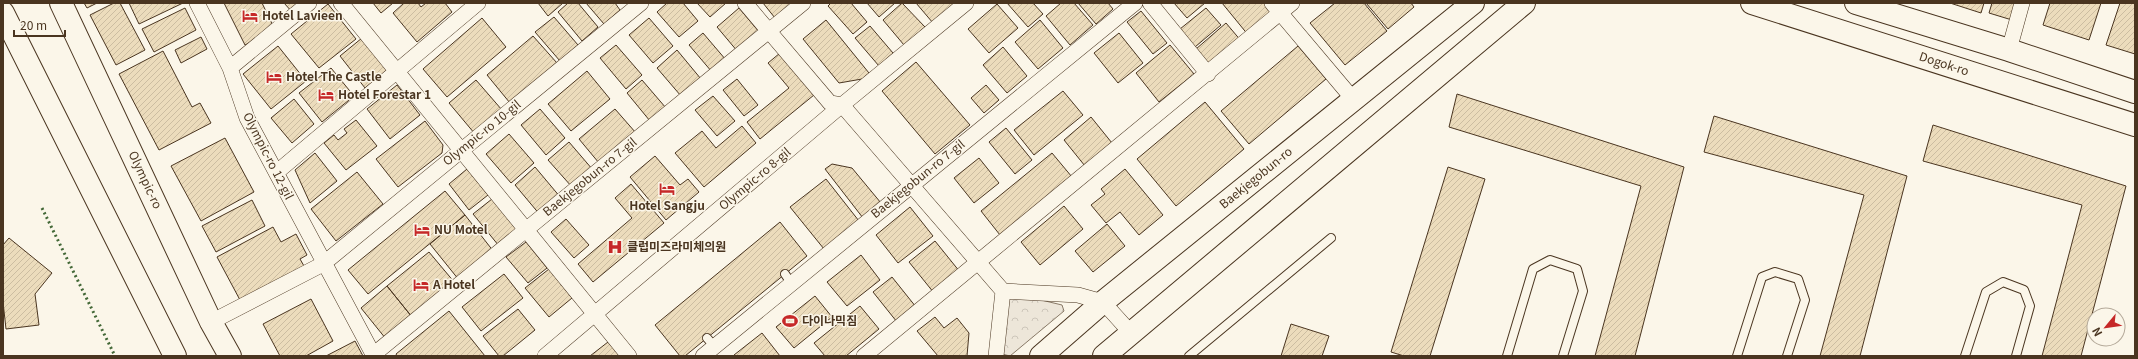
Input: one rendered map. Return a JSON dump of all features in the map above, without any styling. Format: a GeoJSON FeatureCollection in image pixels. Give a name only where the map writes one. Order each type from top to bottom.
{"type":"FeatureCollection","features":[{"type":"Feature","properties":{"kind":"main road","name":"Olympic-ro"},"geometry":{"type":"LineString","coordinates":[[61,3],[211,322],[230,356]]}},
{"type":"Feature","properties":{"kind":"main road","name":"Baekjegobun-ro"},"geometry":{"type":"LineString","coordinates":[[1041,356],[1103,302],[1473,3]]}},
{"type":"Feature","properties":{"kind":"main road"},"geometry":{"type":"LineString","coordinates":[[1104,356],[1524,3]]}},
{"type":"Feature","properties":{"kind":"main road"},"geometry":{"type":"LineString","coordinates":[[1495,27],[1541,3]]}},
{"type":"Feature","properties":{"kind":"main road","name":"Dogok-ro"},"geometry":{"type":"LineString","coordinates":[[1752,3],[2135,125]]}},
{"type":"Feature","properties":{"kind":"main road"},"geometry":{"type":"LineString","coordinates":[[1856,3],[2009,50],[2135,92]]}},
{"type":"Feature","properties":{"kind":"main road"},"geometry":{"type":"LineString","coordinates":[[3,12],[175,356]]}},
{"type":"Feature","properties":{"kind":"street","name":"Olympic-ro 12-gil"},"geometry":{"type":"LineString","coordinates":[[197,3],[230,68],[247,118],[277,172],[323,264]]}},
{"type":"Feature","properties":{"kind":"street"},"geometry":{"type":"LineString","coordinates":[[230,68],[309,3]]}},
{"type":"Feature","properties":{"kind":"street"},"geometry":{"type":"LineString","coordinates":[[341,3],[629,356]]}},
{"type":"Feature","properties":{"kind":"street"},"geometry":{"type":"LineString","coordinates":[[277,172],[478,3]]}},
{"type":"Feature","properties":{"kind":"street","name":"Olympic-ro 10-gil"},"geometry":{"type":"LineString","coordinates":[[211,322],[323,264],[640,3]]}},
{"type":"Feature","properties":{"kind":"street"},"geometry":{"type":"LineString","coordinates":[[745,3],[830,104],[842,105],[912,184],[1003,291],[1078,295],[1103,302],[1131,334]]}},
{"type":"Feature","properties":{"kind":"street","name":"Baekjegobun-ro 7-gil"},"geometry":{"type":"LineString","coordinates":[[374,356],[803,3]]}},
{"type":"Feature","properties":{"kind":"street","name":"Olympic-ro 8-gil"},"geometry":{"type":"LineString","coordinates":[[545,356],[842,105],[966,3]]}},
{"type":"Feature","properties":{"kind":"street","name":"Baekjegobun-ro 7-gil"},"geometry":{"type":"LineString","coordinates":[[708,347],[788,278],[912,184],[1135,3]]}},
{"type":"Feature","properties":{"kind":"street"},"geometry":{"type":"LineString","coordinates":[[1150,3],[1208,74]]}},
{"type":"Feature","properties":{"kind":"street"},"geometry":{"type":"LineString","coordinates":[[864,356],[1208,74],[1276,8],[1292,3]]}},
{"type":"Feature","properties":{"kind":"street"},"geometry":{"type":"LineString","coordinates":[[2009,50],[2022,3]]}},
{"type":"Feature","properties":{"kind":"street"},"geometry":{"type":"LineString","coordinates":[[1276,8],[1353,99]]}},
{"type":"Feature","properties":{"kind":"street"},"geometry":{"type":"LineString","coordinates":[[323,264],[374,356]]}},
{"type":"Feature","properties":{"kind":"street"},"geometry":{"type":"LineString","coordinates":[[996,356],[1003,291]]}},
{"type":"Feature","properties":{"kind":"lane"},"geometry":{"type":"LineString","coordinates":[[1189,356],[1331,238]]}},
{"type":"Feature","properties":{"kind":"lane"},"geometry":{"type":"LineString","coordinates":[[1507,356],[1533,269],[1550,260],[1577,269],[1583,291],[1563,356]]}},
{"type":"Feature","properties":{"kind":"lane"},"geometry":{"type":"LineString","coordinates":[[1736,356],[1762,277],[1775,272],[1798,279],[1805,300],[1788,356]]}},
{"type":"Feature","properties":{"kind":"lane"},"geometry":{"type":"LineString","coordinates":[[1965,356],[1986,292],[2003,282],[2024,290],[2030,306],[2016,356]]}},
{"type":"Feature","properties":{"kind":"green space"},"geometry":{"type":"Polygon","coordinates":[[[1012,293],[1062,305],[1064,311],[1010,356],[1002,354],[1006,298],[1012,293]]]}},
{"type":"Feature","properties":{"kind":"building"},"geometry":{"type":"Polygon","coordinates":[[[84,3],[97,3],[87,8],[84,3]]]}},
{"type":"Feature","properties":{"kind":"building"},"geometry":{"type":"Polygon","coordinates":[[[114,3],[120,3],[145,50],[116,65],[90,15],[114,3]]]}},
{"type":"Feature","properties":{"kind":"building"},"geometry":{"type":"Polygon","coordinates":[[[129,3],[183,3],[139,24],[129,3]]]}},
{"type":"Feature","properties":{"kind":"building","name":"Hotel Lavieen"},"geometry":{"type":"Polygon","coordinates":[[[224,3],[262,3],[275,30],[245,45],[224,3]]]}},
{"type":"Feature","properties":{"kind":"building"},"geometry":{"type":"Polygon","coordinates":[[[284,3],[305,3],[293,13],[284,3]]]}},
{"type":"Feature","properties":{"kind":"building"},"geometry":{"type":"Polygon","coordinates":[[[373,3],[393,3],[381,13],[373,3]]]}},
{"type":"Feature","properties":{"kind":"building"},"geometry":{"type":"Polygon","coordinates":[[[404,3],[418,3],[421,7],[426,3],[445,3],[452,12],[417,42],[393,13],[404,3]]]}},
{"type":"Feature","properties":{"kind":"building"},"geometry":{"type":"Polygon","coordinates":[[[538,3],[563,3],[548,16],[538,3]]]}},
{"type":"Feature","properties":{"kind":"building"},"geometry":{"type":"Polygon","coordinates":[[[568,3],[578,3],[598,27],[582,41],[558,12],[568,3]]]}},
{"type":"Feature","properties":{"kind":"building"},"geometry":{"type":"Polygon","coordinates":[[[586,3],[615,3],[620,10],[604,24],[586,3]]]}},
{"type":"Feature","properties":{"kind":"building"},"geometry":{"type":"Polygon","coordinates":[[[667,3],[683,3],[698,21],[679,37],[657,12],[667,3]]]}},
{"type":"Feature","properties":{"kind":"building"},"geometry":{"type":"Polygon","coordinates":[[[697,3],[726,3],[710,17],[697,3]]]}},
{"type":"Feature","properties":{"kind":"building"},"geometry":{"type":"Polygon","coordinates":[[[763,3],[793,3],[775,18],[763,3]]]}},
{"type":"Feature","properties":{"kind":"building"},"geometry":{"type":"Polygon","coordinates":[[[831,3],[851,3],[867,22],[853,34],[828,6],[831,3]]]}},
{"type":"Feature","properties":{"kind":"building"},"geometry":{"type":"Polygon","coordinates":[[[867,3],[895,3],[879,17],[867,3]]]}},
{"type":"Feature","properties":{"kind":"building"},"geometry":{"type":"Polygon","coordinates":[[[902,3],[925,27],[904,45],[883,20],[902,3]]]}},
{"type":"Feature","properties":{"kind":"building"},"geometry":{"type":"Polygon","coordinates":[[[916,3],[956,3],[933,23],[916,3]]]}},
{"type":"Feature","properties":{"kind":"building"},"geometry":{"type":"Polygon","coordinates":[[[1007,3],[1033,3],[1043,14],[1028,27],[1007,3]]]}},
{"type":"Feature","properties":{"kind":"building"},"geometry":{"type":"Polygon","coordinates":[[[1061,3],[1074,3],[1093,25],[1070,45],[1046,16],[1061,3]]]}},
{"type":"Feature","properties":{"kind":"building"},"geometry":{"type":"Polygon","coordinates":[[[1078,3],[1108,3],[1113,9],[1096,24],[1078,3]]]}},
{"type":"Feature","properties":{"kind":"building"},"geometry":{"type":"Polygon","coordinates":[[[1174,3],[1205,3],[1187,18],[1174,3]]]}},
{"type":"Feature","properties":{"kind":"building"},"geometry":{"type":"Polygon","coordinates":[[[1222,3],[1266,3],[1276,14],[1249,36],[1222,3]]]}},
{"type":"Feature","properties":{"kind":"building"},"geometry":{"type":"Polygon","coordinates":[[[1335,3],[1364,3],[1387,31],[1345,65],[1310,23],[1335,3]]]}},
{"type":"Feature","properties":{"kind":"building"},"geometry":{"type":"Polygon","coordinates":[[[1366,3],[1411,3],[1414,7],[1388,29],[1366,3]]]}},
{"type":"Feature","properties":{"kind":"building"},"geometry":{"type":"Polygon","coordinates":[[[1950,3],[1984,3],[1981,13],[1950,3]]]}},
{"type":"Feature","properties":{"kind":"building"},"geometry":{"type":"Polygon","coordinates":[[[1992,3],[2017,3],[2012,20],[1989,13],[1992,3]]]}},
{"type":"Feature","properties":{"kind":"building"},"geometry":{"type":"Polygon","coordinates":[[[2050,3],[2101,3],[2089,40],[2043,25],[2050,3]]]}},
{"type":"Feature","properties":{"kind":"building"},"geometry":{"type":"Polygon","coordinates":[[[2120,3],[2135,3],[2135,54],[2106,45],[2120,3]]]}},
{"type":"Feature","properties":{"kind":"building"},"geometry":{"type":"Polygon","coordinates":[[[328,4],[356,39],[319,68],[291,34],[328,4]]]}},
{"type":"Feature","properties":{"kind":"building"},"geometry":{"type":"Polygon","coordinates":[[[997,4],[1018,28],[989,53],[968,29],[997,4]]]}},
{"type":"Feature","properties":{"kind":"building"},"geometry":{"type":"Polygon","coordinates":[[[185,8],[196,30],[154,52],[142,29],[185,8]]]}},
{"type":"Feature","properties":{"kind":"building"},"geometry":{"type":"Polygon","coordinates":[[[739,8],[760,33],[738,52],[717,27],[739,8]]]}},
{"type":"Feature","properties":{"kind":"building"},"geometry":{"type":"Polygon","coordinates":[[[1206,8],[1221,25],[1195,47],[1180,29],[1206,8]]]}},
{"type":"Feature","properties":{"kind":"building"},"geometry":{"type":"Polygon","coordinates":[[[1141,11],[1167,43],[1153,54],[1127,22],[1141,11]]]}},
{"type":"Feature","properties":{"kind":"building"},"geometry":{"type":"Polygon","coordinates":[[[554,17],[578,45],[560,61],[535,32],[554,17]]]}},
{"type":"Feature","properties":{"kind":"building"},"geometry":{"type":"Polygon","coordinates":[[[482,18],[506,47],[447,97],[423,69],[482,18]]]}},
{"type":"Feature","properties":{"kind":"building"},"geometry":{"type":"Polygon","coordinates":[[[649,18],[673,46],[653,63],[629,35],[649,18]]]}},
{"type":"Feature","properties":{"kind":"building"},"geometry":{"type":"Polygon","coordinates":[[[826,20],[869,73],[862,79],[839,83],[803,39],[826,20]]]}},
{"type":"Feature","properties":{"kind":"building"},"geometry":{"type":"Polygon","coordinates":[[[1040,20],[1063,48],[1038,69],[1015,42],[1040,20]]]}},
{"type":"Feature","properties":{"kind":"building"},"geometry":{"type":"Polygon","coordinates":[[[1226,23],[1242,42],[1213,68],[1196,49],[1226,23]]]}},
{"type":"Feature","properties":{"kind":"building"},"geometry":{"type":"Polygon","coordinates":[[[870,26],[893,53],[879,66],[855,38],[870,26]]]}},
{"type":"Feature","properties":{"kind":"building"},"geometry":{"type":"Polygon","coordinates":[[[703,33],[726,60],[712,72],[689,45],[703,33]]]}},
{"type":"Feature","properties":{"kind":"building"},"geometry":{"type":"Polygon","coordinates":[[[1119,33],[1143,63],[1118,83],[1094,53],[1119,33]]]}},
{"type":"Feature","properties":{"kind":"building"},"geometry":{"type":"Polygon","coordinates":[[[533,36],[557,63],[510,103],[487,75],[533,36]]]}},
{"type":"Feature","properties":{"kind":"building"},"geometry":{"type":"Polygon","coordinates":[[[201,37],[207,49],[181,63],[175,50],[201,37]]]}},
{"type":"Feature","properties":{"kind":"building"},"geometry":{"type":"Polygon","coordinates":[[[362,38],[387,70],[365,88],[340,56],[362,38]]]}},
{"type":"Feature","properties":{"kind":"building"},"geometry":{"type":"Polygon","coordinates":[[[616,45],[642,75],[626,89],[600,58],[616,45]]]}},
{"type":"Feature","properties":{"kind":"building"},"geometry":{"type":"Polygon","coordinates":[[[1170,45],[1194,74],[1159,102],[1136,73],[1170,45]]]}},
{"type":"Feature","properties":{"kind":"building","name":"Hotel The Castle"},"geometry":{"type":"Polygon","coordinates":[[[278,46],[306,81],[271,109],[243,74],[278,46]]]}},
{"type":"Feature","properties":{"kind":"building"},"geometry":{"type":"Polygon","coordinates":[[[1298,46],[1326,79],[1249,144],[1221,111],[1298,46]]]}},
{"type":"Feature","properties":{"kind":"building"},"geometry":{"type":"Polygon","coordinates":[[[1003,47],[1027,76],[1007,93],[983,65],[1003,47]]]}},
{"type":"Feature","properties":{"kind":"building"},"geometry":{"type":"Polygon","coordinates":[[[677,50],[701,79],[681,96],[657,68],[677,50]]]}},
{"type":"Feature","properties":{"kind":"building"},"geometry":{"type":"Polygon","coordinates":[[[163,51],[192,107],[200,103],[211,123],[159,150],[119,74],[163,51]]]}},
{"type":"Feature","properties":{"kind":"building"},"geometry":{"type":"Polygon","coordinates":[[[780,53],[814,95],[760,139],[747,122],[789,88],[768,63],[780,53]]]}},
{"type":"Feature","properties":{"kind":"building"},"geometry":{"type":"Polygon","coordinates":[[[916,62],[970,125],[935,154],[882,91],[916,62]]]}},
{"type":"Feature","properties":{"kind":"building","name":"Hotel Forestar 1"},"geometry":{"type":"Polygon","coordinates":[[[331,68],[354,96],[322,122],[299,93],[331,68]]]}},
{"type":"Feature","properties":{"kind":"building"},"geometry":{"type":"Polygon","coordinates":[[[587,71],[610,99],[571,131],[548,104],[587,71]]]}},
{"type":"Feature","properties":{"kind":"building"},"geometry":{"type":"Polygon","coordinates":[[[737,79],[758,105],[744,116],[723,90],[737,79]]]}},
{"type":"Feature","properties":{"kind":"building"},"geometry":{"type":"Polygon","coordinates":[[[476,80],[502,110],[475,134],[449,103],[476,80]]]}},
{"type":"Feature","properties":{"kind":"building"},"geometry":{"type":"Polygon","coordinates":[[[642,80],[666,108],[650,121],[627,93],[642,80]]]}},
{"type":"Feature","properties":{"kind":"building"},"geometry":{"type":"Polygon","coordinates":[[[397,85],[420,115],[390,139],[367,109],[397,85]]]}},
{"type":"Feature","properties":{"kind":"building"},"geometry":{"type":"Polygon","coordinates":[[[986,85],[999,100],[984,113],[971,98],[986,85]]]}},
{"type":"Feature","properties":{"kind":"building"},"geometry":{"type":"Polygon","coordinates":[[[1063,91],[1083,115],[1034,155],[1014,130],[1063,91]]]}},
{"type":"Feature","properties":{"kind":"building"},"geometry":{"type":"Polygon","coordinates":[[[1457,94],[1684,167],[1635,356],[1595,356],[1641,186],[1449,127],[1457,94]]]}},
{"type":"Feature","properties":{"kind":"building"},"geometry":{"type":"Polygon","coordinates":[[[713,96],[735,121],[717,136],[695,110],[713,96]]]}},
{"type":"Feature","properties":{"kind":"building"},"geometry":{"type":"Polygon","coordinates":[[[294,99],[314,124],[292,143],[271,118],[294,99]]]}},
{"type":"Feature","properties":{"kind":"building"},"geometry":{"type":"Polygon","coordinates":[[[1205,102],[1244,149],[1176,206],[1137,159],[1205,102]]]}},
{"type":"Feature","properties":{"kind":"building"},"geometry":{"type":"Polygon","coordinates":[[[540,109],[565,138],[546,155],[521,125],[540,109]]]}},
{"type":"Feature","properties":{"kind":"building"},"geometry":{"type":"Polygon","coordinates":[[[615,109],[636,133],[599,163],[579,139],[615,109]]]}},
{"type":"Feature","properties":{"kind":"building"},"geometry":{"type":"Polygon","coordinates":[[[1714,116],[1907,176],[1860,356],[1820,356],[1864,195],[1704,152],[1714,116]]]}},
{"type":"Feature","properties":{"kind":"building"},"geometry":{"type":"Polygon","coordinates":[[[1091,117],[1112,143],[1085,166],[1064,140],[1091,117]]]}},
{"type":"Feature","properties":{"kind":"building"},"geometry":{"type":"Polygon","coordinates":[[[356,120],[377,146],[346,170],[324,143],[334,135],[338,140],[347,133],[344,129],[356,120]]]}},
{"type":"Feature","properties":{"kind":"building"},"geometry":{"type":"Polygon","coordinates":[[[425,121],[443,145],[442,153],[398,187],[376,159],[425,121]]]}},
{"type":"Feature","properties":{"kind":"building"},"geometry":{"type":"Polygon","coordinates":[[[1933,125],[2126,186],[2094,307],[2086,307],[2086,337],[2081,356],[2042,356],[2082,205],[1923,161],[1933,125]]]}},
{"type":"Feature","properties":{"kind":"building"},"geometry":{"type":"Polygon","coordinates":[[[742,126],[756,143],[704,187],[675,153],[702,131],[716,148],[742,126]]]}},
{"type":"Feature","properties":{"kind":"building"},"geometry":{"type":"Polygon","coordinates":[[[1006,128],[1032,160],[1015,174],[989,142],[1006,128]]]}},
{"type":"Feature","properties":{"kind":"building"},"geometry":{"type":"Polygon","coordinates":[[[509,134],[534,163],[511,183],[486,154],[509,134]]]}},
{"type":"Feature","properties":{"kind":"building"},"geometry":{"type":"Polygon","coordinates":[[[225,138],[254,192],[201,221],[171,166],[225,138]]]}},
{"type":"Feature","properties":{"kind":"building"},"geometry":{"type":"Polygon","coordinates":[[[569,142],[593,170],[572,187],[548,160],[569,142]]]}},
{"type":"Feature","properties":{"kind":"building"},"geometry":{"type":"Polygon","coordinates":[[[315,153],[337,181],[310,203],[295,170],[315,153]]]}},
{"type":"Feature","properties":{"kind":"building"},"geometry":{"type":"Polygon","coordinates":[[[1052,153],[1072,177],[1000,235],[981,211],[1052,153]]]}},
{"type":"Feature","properties":{"kind":"building","name":"Hotel Sangju"},"geometry":{"type":"Polygon","coordinates":[[[655,156],[680,185],[688,179],[699,192],[666,220],[630,177],[655,156]]]}},
{"type":"Feature","properties":{"kind":"building"},"geometry":{"type":"Polygon","coordinates":[[[979,158],[999,183],[974,203],[954,178],[979,158]]]}},
{"type":"Feature","properties":{"kind":"building"},"geometry":{"type":"Polygon","coordinates":[[[832,164],[852,168],[881,203],[863,218],[825,169],[832,164]]]}},
{"type":"Feature","properties":{"kind":"building"},"geometry":{"type":"Polygon","coordinates":[[[535,167],[561,198],[541,216],[515,185],[535,167]]]}},
{"type":"Feature","properties":{"kind":"building"},"geometry":{"type":"Polygon","coordinates":[[[1448,167],[1485,179],[1430,356],[1404,356],[1391,352],[1448,167]]]}},
{"type":"Feature","properties":{"kind":"building"},"geometry":{"type":"Polygon","coordinates":[[[467,169],[488,195],[469,210],[449,184],[467,169]]]}},
{"type":"Feature","properties":{"kind":"building"},"geometry":{"type":"Polygon","coordinates":[[[1125,169],[1163,215],[1139,235],[1120,212],[1106,223],[1091,205],[1105,194],[1101,189],[1125,169]]]}},
{"type":"Feature","properties":{"kind":"building"},"geometry":{"type":"Polygon","coordinates":[[[357,172],[383,204],[336,241],[311,209],[357,172]]]}},
{"type":"Feature","properties":{"kind":"building"},"geometry":{"type":"Polygon","coordinates":[[[826,179],[859,221],[824,249],[790,207],[826,179]]]}},
{"type":"Feature","properties":{"kind":"building"},"geometry":{"type":"Polygon","coordinates":[[[631,184],[664,223],[593,282],[578,264],[632,218],[615,198],[631,184]]]}},
{"type":"Feature","properties":{"kind":"building","name":"NU Motel"},"geometry":{"type":"Polygon","coordinates":[[[445,191],[465,215],[368,294],[348,270],[445,191]]]}},
{"type":"Feature","properties":{"kind":"building"},"geometry":{"type":"Polygon","coordinates":[[[492,199],[518,231],[499,246],[473,214],[492,199]]]}},
{"type":"Feature","properties":{"kind":"building"},"geometry":{"type":"Polygon","coordinates":[[[252,200],[265,226],[216,252],[202,226],[252,200]]]}},
{"type":"Feature","properties":{"kind":"building"},"geometry":{"type":"Polygon","coordinates":[[[1064,206],[1083,229],[1040,265],[1021,242],[1064,206]]]}},
{"type":"Feature","properties":{"kind":"building"},"geometry":{"type":"Polygon","coordinates":[[[910,207],[933,236],[898,263],[876,235],[910,207]]]}},
{"type":"Feature","properties":{"kind":"building"},"geometry":{"type":"Polygon","coordinates":[[[465,215],[494,252],[459,280],[430,244],[465,215]]]}},
{"type":"Feature","properties":{"kind":"building"},"geometry":{"type":"Polygon","coordinates":[[[566,219],[589,245],[574,258],[551,232],[566,219]]]}},
{"type":"Feature","properties":{"kind":"building"},"geometry":{"type":"Polygon","coordinates":[[[780,222],[807,256],[685,356],[680,356],[655,325],[780,222]]]}},
{"type":"Feature","properties":{"kind":"building"},"geometry":{"type":"Polygon","coordinates":[[[1107,224],[1125,246],[1093,272],[1075,251],[1107,224]]]}},
{"type":"Feature","properties":{"kind":"building"},"geometry":{"type":"Polygon","coordinates":[[[273,227],[281,242],[296,234],[307,255],[300,259],[304,266],[240,300],[217,257],[273,227]]]}},
{"type":"Feature","properties":{"kind":"building"},"geometry":{"type":"Polygon","coordinates":[[[9,238],[52,273],[35,294],[39,325],[6,329],[3,302],[3,245],[9,238]]]}},
{"type":"Feature","properties":{"kind":"building"},"geometry":{"type":"Polygon","coordinates":[[[935,241],[960,272],[934,293],[909,262],[935,241]]]}},
{"type":"Feature","properties":{"kind":"building"},"geometry":{"type":"Polygon","coordinates":[[[526,242],[547,268],[528,283],[506,257],[526,242]]]}},
{"type":"Feature","properties":{"kind":"building","name":"A Hotel"},"geometry":{"type":"Polygon","coordinates":[[[429,252],[455,283],[412,317],[387,286],[429,252]]]}},
{"type":"Feature","properties":{"kind":"building"},"geometry":{"type":"Polygon","coordinates":[[[861,255],[880,280],[847,306],[827,282],[861,255]]]}},
{"type":"Feature","properties":{"kind":"building"},"geometry":{"type":"Polygon","coordinates":[[[549,269],[572,298],[549,317],[525,288],[549,269]]]}},
{"type":"Feature","properties":{"kind":"building"},"geometry":{"type":"Polygon","coordinates":[[[504,274],[523,298],[481,331],[462,307],[504,274]]]}},
{"type":"Feature","properties":{"kind":"building"},"geometry":{"type":"Polygon","coordinates":[[[892,277],[916,307],[897,322],[873,292],[892,277]]]}},
{"type":"Feature","properties":{"kind":"building"},"geometry":{"type":"Polygon","coordinates":[[[387,286],[412,317],[386,339],[361,308],[387,286]]]}},
{"type":"Feature","properties":{"kind":"building"},"geometry":{"type":"Polygon","coordinates":[[[815,296],[832,317],[794,348],[776,327],[815,296]]]}},
{"type":"Feature","properties":{"kind":"building"},"geometry":{"type":"Polygon","coordinates":[[[311,299],[333,341],[306,356],[280,356],[263,324],[311,299]]]}},
{"type":"Feature","properties":{"kind":"building"},"geometry":{"type":"Polygon","coordinates":[[[860,306],[879,329],[846,356],[825,356],[814,343],[860,306]]]}},
{"type":"Feature","properties":{"kind":"building"},"geometry":{"type":"Polygon","coordinates":[[[518,309],[535,330],[503,356],[499,356],[483,336],[518,309]]]}},
{"type":"Feature","properties":{"kind":"building"},"geometry":{"type":"Polygon","coordinates":[[[449,311],[485,356],[397,356],[396,354],[449,311]]]}},
{"type":"Feature","properties":{"kind":"building"},"geometry":{"type":"Polygon","coordinates":[[[935,317],[944,328],[957,318],[969,333],[967,356],[938,356],[917,331],[935,317]]]}},
{"type":"Feature","properties":{"kind":"building"},"geometry":{"type":"Polygon","coordinates":[[[1291,324],[1329,336],[1322,356],[1281,356],[1291,324]]]}},
{"type":"Feature","properties":{"kind":"building"},"geometry":{"type":"Polygon","coordinates":[[[762,333],[780,356],[734,355],[762,333]]]}},
{"type":"Feature","properties":{"kind":"building"},"geometry":{"type":"Polygon","coordinates":[[[355,341],[363,356],[326,356],[355,341]]]}},
{"type":"Feature","properties":{"kind":"building"},"geometry":{"type":"Polygon","coordinates":[[[608,342],[620,356],[590,356],[608,342]]]}},
{"type":"Feature","properties":{"kind":"hedge"},"geometry":{"type":"LineString","coordinates":[[42,208],[115,356]]}},
{"type":"Feature","properties":{"kind":"place","name":"Hotel Lavieen"},"geometry":{"type":"Point","coordinates":[250,16]}},
{"type":"Feature","properties":{"kind":"place","name":"Hotel The Castle"},"geometry":{"type":"Point","coordinates":[274,77]}},
{"type":"Feature","properties":{"kind":"place","name":"Hotel Forestar 1"},"geometry":{"type":"Point","coordinates":[326,95]}},
{"type":"Feature","properties":{"kind":"place","name":"Hotel Sangju"},"geometry":{"type":"Point","coordinates":[667,189]}},
{"type":"Feature","properties":{"kind":"place","name":"NU Motel"},"geometry":{"type":"Point","coordinates":[422,230]}},
{"type":"Feature","properties":{"kind":"place","name":"클럽미즈라미체의원"},"geometry":{"type":"Point","coordinates":[615,247]}},
{"type":"Feature","properties":{"kind":"place","name":"A Hotel"},"geometry":{"type":"Point","coordinates":[421,285]}},
{"type":"Feature","properties":{"kind":"place","name":"다이나믹짐"},"geometry":{"type":"Point","coordinates":[790,321]}}]}
